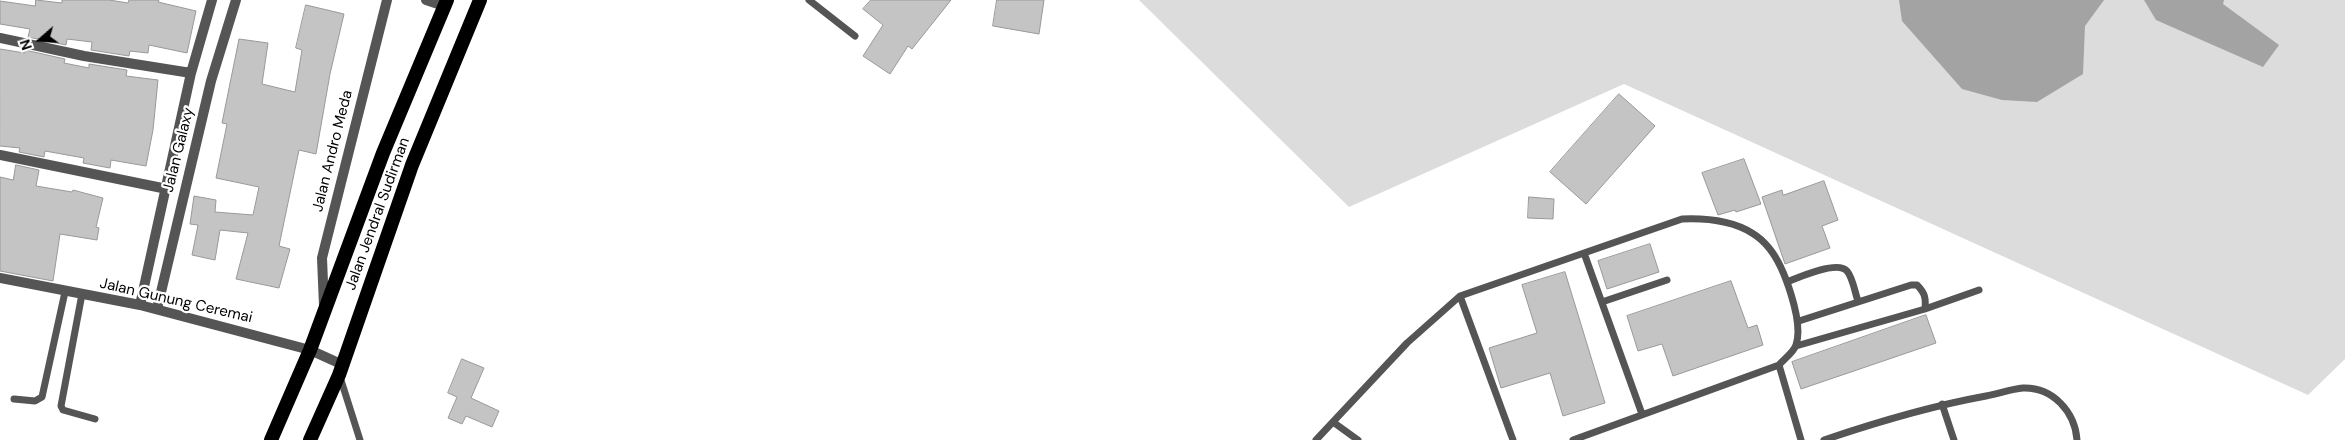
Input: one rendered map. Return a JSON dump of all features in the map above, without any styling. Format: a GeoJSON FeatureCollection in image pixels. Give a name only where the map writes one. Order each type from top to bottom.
{"type":"FeatureCollection","features":[{"type":"Feature","properties":{"kind":"highway","name":"Jalan Jendral Sudirman"},"geometry":{"type":"LineString","coordinates":[[310,440],[340,369],[412,165],[480,0]]}},
{"type":"Feature","properties":{"kind":"highway"},"geometry":{"type":"LineString","coordinates":[[271,440],[310,350],[382,153],[446,3]]}},
{"type":"Feature","properties":{"kind":"street","name":"Jalan Galaxy"},"geometry":{"type":"LineString","coordinates":[[140,305],[191,73],[212,0]]}},
{"type":"Feature","properties":{"kind":"street","name":"Jalan Galaxy"},"geometry":{"type":"LineString","coordinates":[[157,309],[211,81],[236,0]]}},
{"type":"Feature","properties":{"kind":"street","name":"Jalan Andro Meda"},"geometry":{"type":"LineString","coordinates":[[325,310],[322,258],[387,0]]}},
{"type":"Feature","properties":{"kind":"street"},"geometry":{"type":"LineString","coordinates":[[426,0],[446,3]]}},
{"type":"Feature","properties":{"kind":"street"},"geometry":{"type":"LineString","coordinates":[[0,38],[84,56],[191,73]]}},
{"type":"Feature","properties":{"kind":"street"},"geometry":{"type":"LineString","coordinates":[[0,155],[167,189]]}},
{"type":"Feature","properties":{"kind":"street","name":"Jalan Gunung Ceremai"},"geometry":{"type":"LineString","coordinates":[[0,278],[157,309],[310,350],[340,369]]}},
{"type":"Feature","properties":{"kind":"lane"},"geometry":{"type":"LineString","coordinates":[[809,0],[855,36]]}},
{"type":"Feature","properties":{"kind":"lane"},"geometry":{"type":"LineString","coordinates":[[1316,440],[1408,343],[1460,296],[1682,219],[1706,218],[1730,224],[1752,233],[1769,248],[1786,282],[1799,321],[1796,346]]}},
{"type":"Feature","properties":{"kind":"lane"},"geometry":{"type":"LineString","coordinates":[[1584,252],[1642,414]]}},
{"type":"Feature","properties":{"kind":"lane"},"geometry":{"type":"LineString","coordinates":[[1786,282],[1833,266],[1842,267],[1848,272],[1858,301]]}},
{"type":"Feature","properties":{"kind":"lane"},"geometry":{"type":"LineString","coordinates":[[1602,302],[1667,280]]}},
{"type":"Feature","properties":{"kind":"lane"},"geometry":{"type":"LineString","coordinates":[[1799,321],[1911,284],[1917,285],[1924,292],[1925,309]]}},
{"type":"Feature","properties":{"kind":"lane"},"geometry":{"type":"LineString","coordinates":[[1573,440],[1779,365],[1796,346],[1925,309],[1979,290]]}},
{"type":"Feature","properties":{"kind":"lane"},"geometry":{"type":"LineString","coordinates":[[14,398],[35,401],[42,397],[65,292]]}},
{"type":"Feature","properties":{"kind":"lane"},"geometry":{"type":"LineString","coordinates":[[82,294],[61,406],[63,410],[95,419]]}},
{"type":"Feature","properties":{"kind":"lane"},"geometry":{"type":"LineString","coordinates":[[1460,296],[1513,440]]}},
{"type":"Feature","properties":{"kind":"lane"},"geometry":{"type":"LineString","coordinates":[[1779,365],[1801,440]]}},
{"type":"Feature","properties":{"kind":"lane"},"geometry":{"type":"LineString","coordinates":[[340,369],[360,440]]}},
{"type":"Feature","properties":{"kind":"lane"},"geometry":{"type":"LineString","coordinates":[[1824,440],[1942,404],[2023,388],[2041,392],[2054,398],[2069,411],[2076,426],[2077,440]]}},
{"type":"Feature","properties":{"kind":"lane"},"geometry":{"type":"LineString","coordinates":[[1942,404],[1954,440]]}},
{"type":"Feature","properties":{"kind":"lane"},"geometry":{"type":"LineString","coordinates":[[1333,422],[1358,440]]}},
{"type":"Feature","properties":{"kind":"shaded area"},"geometry":{"type":"Polygon","coordinates":[[[1139,0],[2345,0],[2345,359],[2308,395],[1624,84],[1349,207],[1139,0]]]}},
{"type":"Feature","properties":{"kind":"shaded area"},"geometry":{"type":"Polygon","coordinates":[[[1899,0],[2104,0],[2085,26],[2083,74],[2037,102],[2002,100],[1962,89],[1902,21],[1899,0]]]}},
{"type":"Feature","properties":{"kind":"shaded area"},"geometry":{"type":"Polygon","coordinates":[[[2144,0],[2224,0],[2223,4],[2279,45],[2263,67],[2156,20],[2144,0]]]}},
{"type":"Feature","properties":{"kind":"building"},"geometry":{"type":"Polygon","coordinates":[[[36,0],[62,3],[62,0],[109,0],[128,3],[129,0],[159,0],[158,2],[196,11],[187,53],[149,45],[148,53],[130,51],[129,56],[91,50],[92,42],[67,39],[66,45],[28,37],[30,29],[0,24],[0,1],[35,6],[36,0]]]}},
{"type":"Feature","properties":{"kind":"building"},"geometry":{"type":"Polygon","coordinates":[[[871,0],[951,0],[912,49],[908,46],[890,74],[863,56],[883,25],[863,9],[871,0]]]}},
{"type":"Feature","properties":{"kind":"building"},"geometry":{"type":"Polygon","coordinates":[[[997,0],[1044,0],[1039,34],[993,26],[997,0]]]}},
{"type":"Feature","properties":{"kind":"building"},"geometry":{"type":"Polygon","coordinates":[[[306,5],[344,14],[330,74],[316,154],[299,150],[279,246],[290,249],[279,288],[236,279],[248,233],[220,230],[215,260],[192,255],[198,225],[190,224],[194,196],[216,200],[215,212],[253,215],[259,187],[216,178],[227,124],[222,123],[239,39],[268,43],[262,84],[295,92],[302,50],[296,48],[306,5]]]}},
{"type":"Feature","properties":{"kind":"building"},"geometry":{"type":"Polygon","coordinates":[[[0,49],[25,53],[25,50],[65,59],[64,63],[89,68],[89,64],[127,70],[126,76],[158,80],[153,130],[146,166],[111,160],[110,168],[83,163],[84,158],[45,151],[44,157],[19,152],[20,148],[0,146],[0,49]]]}},
{"type":"Feature","properties":{"kind":"building"},"geometry":{"type":"Polygon","coordinates":[[[1619,94],[1655,126],[1586,204],[1550,172],[1619,94]]]}},
{"type":"Feature","properties":{"kind":"building"},"geometry":{"type":"Polygon","coordinates":[[[1744,159],[1761,204],[1736,212],[1735,210],[1718,215],[1702,173],[1744,159]]]}},
{"type":"Feature","properties":{"kind":"building"},"geometry":{"type":"Polygon","coordinates":[[[16,165],[39,170],[36,186],[72,192],[73,190],[103,198],[96,227],[99,228],[97,240],[60,234],[53,281],[0,271],[0,177],[13,180],[16,165]]]}},
{"type":"Feature","properties":{"kind":"building"},"geometry":{"type":"Polygon","coordinates":[[[1824,181],[1838,220],[1822,226],[1830,248],[1785,264],[1762,197],[1782,190],[1783,195],[1824,181]]]}},
{"type":"Feature","properties":{"kind":"building"},"geometry":{"type":"Polygon","coordinates":[[[1529,197],[1554,199],[1553,219],[1528,218],[1529,197]]]}},
{"type":"Feature","properties":{"kind":"building"},"geometry":{"type":"Polygon","coordinates":[[[1650,244],[1659,272],[1607,289],[1598,261],[1650,244]]]}},
{"type":"Feature","properties":{"kind":"building"},"geometry":{"type":"Polygon","coordinates":[[[1565,272],[1605,403],[1563,416],[1550,373],[1501,388],[1489,348],[1537,333],[1522,285],[1565,272]]]}},
{"type":"Feature","properties":{"kind":"building"},"geometry":{"type":"Polygon","coordinates":[[[1731,281],[1748,328],[1757,325],[1763,345],[1673,376],[1662,344],[1638,351],[1627,316],[1731,281]]]}},
{"type":"Feature","properties":{"kind":"building"},"geometry":{"type":"Polygon","coordinates":[[[1926,315],[1936,343],[1801,389],[1792,362],[1926,315]]]}},
{"type":"Feature","properties":{"kind":"building"},"geometry":{"type":"Polygon","coordinates":[[[462,359],[484,368],[471,398],[499,411],[492,427],[466,416],[462,424],[448,418],[457,397],[448,393],[462,359]]]}}]}
